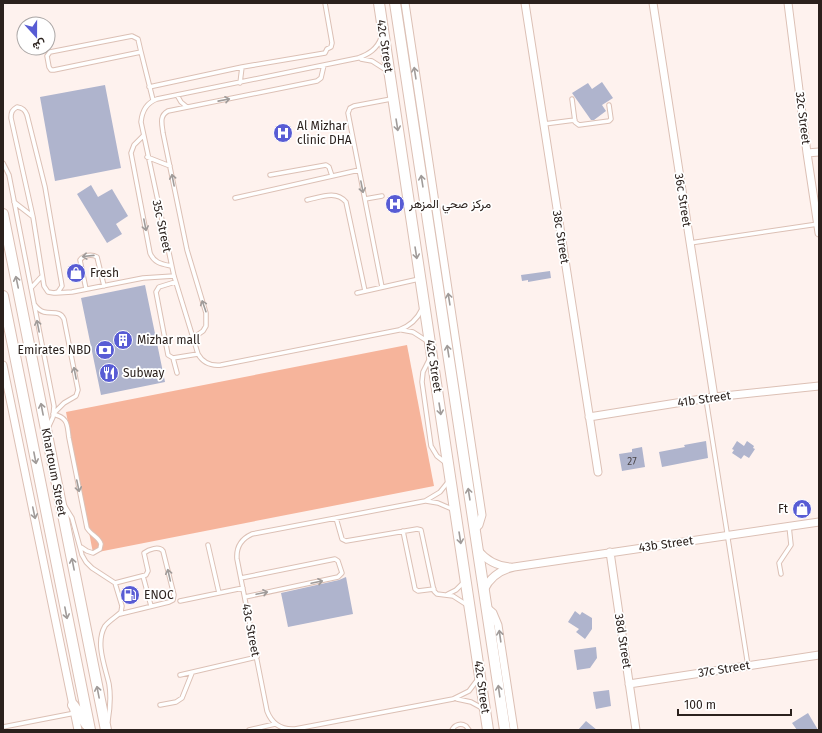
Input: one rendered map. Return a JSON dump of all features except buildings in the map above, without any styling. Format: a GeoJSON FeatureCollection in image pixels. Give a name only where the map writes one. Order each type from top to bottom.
{"type":"FeatureCollection","features":[{"type":"Feature","properties":{"kind":"street","name":"42c Street"},"geometry":{"type":"LineString","coordinates":[[379,3],[488,730]]}},
{"type":"Feature","properties":{"kind":"street","name":"42c Street"},"geometry":{"type":"LineString","coordinates":[[396,3],[505,730]]}},
{"type":"Feature","properties":{"kind":"street"},"geometry":{"type":"LineString","coordinates":[[404,3],[482,515],[479,525],[475,529]]}},
{"type":"Feature","properties":{"kind":"street","name":"38c Street"},"geometry":{"type":"LineString","coordinates":[[524,3],[598,472]]}},
{"type":"Feature","properties":{"kind":"street","name":"36c Street"},"geometry":{"type":"LineString","coordinates":[[653,3],[714,397]]}},
{"type":"Feature","properties":{"kind":"street","name":"32c Street"},"geometry":{"type":"LineString","coordinates":[[788,3],[807,153],[819,233]]}},
{"type":"Feature","properties":{"kind":"street"},"geometry":{"type":"LineString","coordinates":[[807,153],[819,152]]}},
{"type":"Feature","properties":{"kind":"street","name":"Khartoum Street"},"geometry":{"type":"LineString","coordinates":[[3,214],[106,730]]}},
{"type":"Feature","properties":{"kind":"street","name":"Khartoum Street"},"geometry":{"type":"LineString","coordinates":[[3,296],[90,729]]}},
{"type":"Feature","properties":{"kind":"street"},"geometry":{"type":"LineString","coordinates":[[3,365],[78,730]]}},
{"type":"Feature","properties":{"kind":"street","name":"41b Street"},"geometry":{"type":"LineString","coordinates":[[589,417],[706,398],[819,386]]}},
{"type":"Feature","properties":{"kind":"street","name":"43b Street"},"geometry":{"type":"LineString","coordinates":[[484,590],[496,574],[514,567],[819,522]]}},
{"type":"Feature","properties":{"kind":"street","name":"43b Street"},"geometry":{"type":"LineString","coordinates":[[478,550],[488,560],[494,563],[507,567],[514,567]]}},
{"type":"Feature","properties":{"kind":"street","name":"38d Street"},"geometry":{"type":"LineString","coordinates":[[610,552],[636,730]]}},
{"type":"Feature","properties":{"kind":"street"},"geometry":{"type":"LineString","coordinates":[[486,607],[493,613],[498,624],[514,730]]}},
{"type":"Feature","properties":{"kind":"street","name":"37c Street"},"geometry":{"type":"LineString","coordinates":[[629,684],[819,655]]}},
{"type":"Feature","properties":{"kind":"street"},"geometry":{"type":"LineString","coordinates":[[74,709],[90,729]]}},
{"type":"Feature","properties":{"kind":"lane"},"geometry":{"type":"LineString","coordinates":[[149,86],[242,67],[325,53],[327,49],[331,47],[332,43],[325,3]]}},
{"type":"Feature","properties":{"kind":"lane"},"geometry":{"type":"LineString","coordinates":[[141,52],[54,70],[50,69],[47,58],[47,55],[50,52],[132,36],[138,39],[153,100],[358,58],[371,52],[381,41],[383,34]]}},
{"type":"Feature","properties":{"kind":"lane"},"geometry":{"type":"LineString","coordinates":[[358,58],[372,60],[389,73]]}},
{"type":"Feature","properties":{"kind":"lane"},"geometry":{"type":"LineString","coordinates":[[193,338],[206,326],[206,313],[186,250],[162,118],[164,113],[317,81],[321,78],[324,65]]}},
{"type":"Feature","properties":{"kind":"lane"},"geometry":{"type":"LineString","coordinates":[[240,83],[242,67]]}},
{"type":"Feature","properties":{"kind":"lane"},"geometry":{"type":"LineString","coordinates":[[177,95],[181,102],[187,107]]}},
{"type":"Feature","properties":{"kind":"lane"},"geometry":{"type":"LineString","coordinates":[[382,287],[348,113],[352,107],[393,98]]}},
{"type":"Feature","properties":{"kind":"lane"},"geometry":{"type":"LineString","coordinates":[[572,99],[575,120],[577,124],[582,125],[609,121],[611,119],[609,105]]}},
{"type":"Feature","properties":{"kind":"lane","name":"35c Street"},"geometry":{"type":"LineString","coordinates":[[153,100],[146,106],[142,113],[141,122],[171,266],[198,354]]}},
{"type":"Feature","properties":{"kind":"lane"},"geometry":{"type":"LineString","coordinates":[[54,294],[61,289],[62,286],[45,187],[27,115],[25,110],[17,107],[11,113],[11,118],[33,217],[45,289],[54,294],[66,293],[143,278],[174,276]]}},
{"type":"Feature","properties":{"kind":"lane"},"geometry":{"type":"LineString","coordinates":[[543,124],[575,120]]}},
{"type":"Feature","properties":{"kind":"lane"},"geometry":{"type":"LineString","coordinates":[[144,136],[134,145],[131,153],[150,253],[157,262],[171,266]]}},
{"type":"Feature","properties":{"kind":"lane"},"geometry":{"type":"LineString","coordinates":[[148,157],[170,166]]}},
{"type":"Feature","properties":{"kind":"lane"},"geometry":{"type":"LineString","coordinates":[[3,163],[8,172],[54,406],[47,433]]}},
{"type":"Feature","properties":{"kind":"lane"},"geometry":{"type":"LineString","coordinates":[[270,176],[326,165],[329,167],[332,176]]}},
{"type":"Feature","properties":{"kind":"lane"},"geometry":{"type":"LineString","coordinates":[[235,198],[359,170]]}},
{"type":"Feature","properties":{"kind":"lane"},"geometry":{"type":"LineString","coordinates":[[307,200],[332,194],[338,195],[346,202],[365,291]]}},
{"type":"Feature","properties":{"kind":"lane"},"geometry":{"type":"LineString","coordinates":[[365,199],[382,196]]}},
{"type":"Feature","properties":{"kind":"lane"},"geometry":{"type":"LineString","coordinates":[[14,202],[33,217]]}},
{"type":"Feature","properties":{"kind":"lane"},"geometry":{"type":"LineString","coordinates":[[690,243],[818,224]]}},
{"type":"Feature","properties":{"kind":"lane"},"geometry":{"type":"LineString","coordinates":[[86,290],[80,260],[83,257],[92,255],[97,257],[104,286]]}},
{"type":"Feature","properties":{"kind":"lane"},"geometry":{"type":"LineString","coordinates":[[31,288],[42,276]]}},
{"type":"Feature","properties":{"kind":"lane"},"geometry":{"type":"LineString","coordinates":[[357,293],[420,279]]}},
{"type":"Feature","properties":{"kind":"lane"},"geometry":{"type":"LineString","coordinates":[[175,282],[159,287],[156,292],[168,353],[173,358],[177,373]]}},
{"type":"Feature","properties":{"kind":"lane"},"geometry":{"type":"LineString","coordinates":[[173,358],[198,354],[207,363],[212,365],[221,365],[399,330],[416,320],[420,315],[424,303]]}},
{"type":"Feature","properties":{"kind":"lane"},"geometry":{"type":"LineString","coordinates":[[34,304],[43,312],[58,313],[63,317],[78,390],[76,396],[64,403],[53,414]]}},
{"type":"Feature","properties":{"kind":"lane"},"geometry":{"type":"LineString","coordinates":[[399,330],[413,332],[426,340],[431,350],[422,379],[431,446],[437,456],[449,466]]}},
{"type":"Feature","properties":{"kind":"lane"},"geometry":{"type":"LineString","coordinates":[[706,398],[748,666]]}},
{"type":"Feature","properties":{"kind":"lane"},"geometry":{"type":"LineString","coordinates":[[53,414],[64,418],[68,425],[69,438],[87,528],[101,544],[100,550],[93,553],[80,547]]}},
{"type":"Feature","properties":{"kind":"lane","name":"43c Street"},"geometry":{"type":"LineString","coordinates":[[275,724],[267,711],[237,559],[237,550],[241,542],[248,536],[425,501],[440,492],[451,478]]}},
{"type":"Feature","properties":{"kind":"lane","name":"43c Street"},"geometry":{"type":"LineString","coordinates":[[425,501],[444,505],[456,512]]}},
{"type":"Feature","properties":{"kind":"lane"},"geometry":{"type":"LineString","coordinates":[[61,503],[66,507],[72,518],[84,559],[89,566],[115,583],[122,606],[119,614]]}},
{"type":"Feature","properties":{"kind":"lane"},"geometry":{"type":"LineString","coordinates":[[336,518],[342,539],[346,541],[417,529],[423,532],[434,589],[437,594],[448,594],[458,598],[470,609]]}},
{"type":"Feature","properties":{"kind":"lane"},"geometry":{"type":"LineString","coordinates":[[780,574],[779,563],[791,545],[789,526]]}},
{"type":"Feature","properties":{"kind":"lane"},"geometry":{"type":"LineString","coordinates":[[403,531],[415,590],[418,592],[434,589]]}},
{"type":"Feature","properties":{"kind":"lane"},"geometry":{"type":"LineString","coordinates":[[208,545],[219,593]]}},
{"type":"Feature","properties":{"kind":"lane"},"geometry":{"type":"LineString","coordinates":[[106,730],[109,714],[110,694],[101,640],[106,626],[112,618],[119,614],[171,601],[174,598],[162,549],[157,548],[144,553],[148,572],[146,575],[115,583]]}},
{"type":"Feature","properties":{"kind":"lane"},"geometry":{"type":"LineString","coordinates":[[241,578],[335,559],[338,561],[342,573],[338,577],[245,596]]}},
{"type":"Feature","properties":{"kind":"lane"},"geometry":{"type":"LineString","coordinates":[[143,576],[151,606]]}},
{"type":"Feature","properties":{"kind":"lane"},"geometry":{"type":"LineString","coordinates":[[448,594],[456,590],[466,580]]}},
{"type":"Feature","properties":{"kind":"lane"},"geometry":{"type":"LineString","coordinates":[[180,600],[243,588]]}},
{"type":"Feature","properties":{"kind":"lane"},"geometry":{"type":"LineString","coordinates":[[180,675],[257,658]]}},
{"type":"Feature","properties":{"kind":"lane"},"geometry":{"type":"LineString","coordinates":[[249,730],[275,724],[285,729],[296,729],[454,699],[469,691],[476,682],[480,671]]}},
{"type":"Feature","properties":{"kind":"lane"},"geometry":{"type":"LineString","coordinates":[[160,705],[176,702],[182,698],[192,672]]}},
{"type":"Feature","properties":{"kind":"lane"},"geometry":{"type":"LineString","coordinates":[[454,699],[471,702],[486,711]]}},
{"type":"Feature","properties":{"kind":"lane"},"geometry":{"type":"LineString","coordinates":[[3,727],[74,709]]}},
{"type":"Feature","properties":{"kind":"lane"},"geometry":{"type":"LineString","coordinates":[[452,730],[459,724],[466,726],[469,730]]}},
{"type":"Feature","properties":{"kind":"shaded area"},"geometry":{"type":"Polygon","coordinates":[[[407,345],[434,486],[93,553],[66,412],[407,345]]]}},
{"type":"Feature","properties":{"kind":"place","name":"Al Mizhar clinic DHA"},"geometry":{"type":"Point","coordinates":[283,133]}},
{"type":"Feature","properties":{"kind":"place","name":"مركز صحي المزهر"},"geometry":{"type":"Point","coordinates":[395,204]}},
{"type":"Feature","properties":{"kind":"place","name":"Fresh"},"geometry":{"type":"Point","coordinates":[76,273]}},
{"type":"Feature","properties":{"kind":"place","name":"Mizhar mall"},"geometry":{"type":"Point","coordinates":[123,340]}},
{"type":"Feature","properties":{"kind":"place","name":"Emirates NBD"},"geometry":{"type":"Point","coordinates":[105,350]}},
{"type":"Feature","properties":{"kind":"place","name":"Subway"},"geometry":{"type":"Point","coordinates":[109,373]}},
{"type":"Feature","properties":{"kind":"place","name":"Ft"},"geometry":{"type":"Point","coordinates":[802,509]}},
{"type":"Feature","properties":{"kind":"place","name":"ENOC"},"geometry":{"type":"Point","coordinates":[130,595]}}]}
